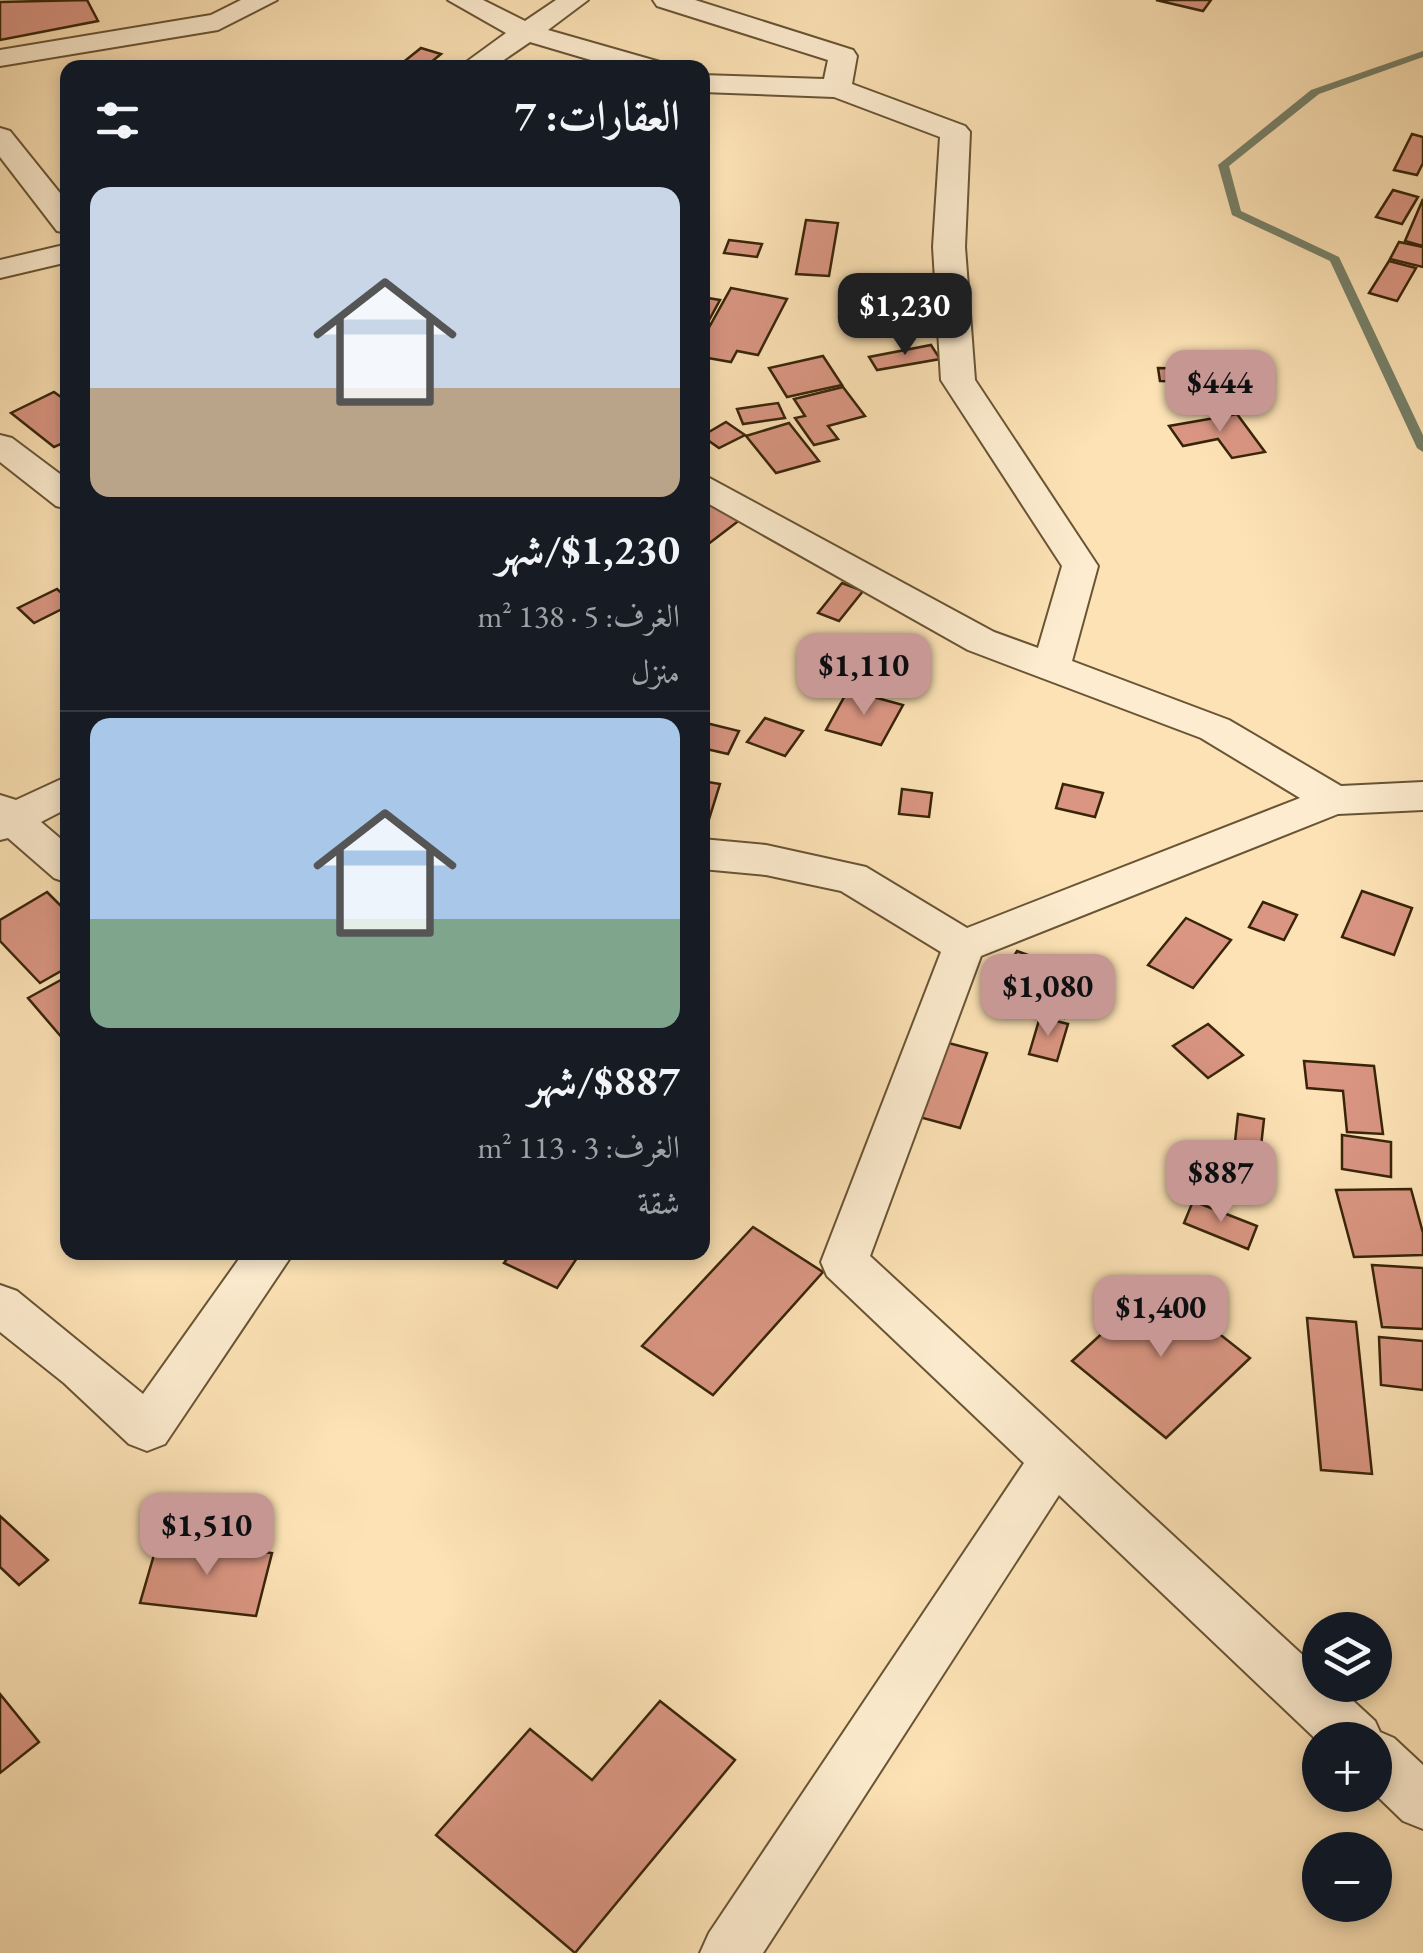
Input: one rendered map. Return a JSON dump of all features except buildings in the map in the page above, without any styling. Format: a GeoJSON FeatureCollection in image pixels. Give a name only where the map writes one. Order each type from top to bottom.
{"type":"FeatureCollection","features":[{"type":"Feature","properties":{"kind":"street"},"geometry":{"type":"LineString","coordinates":[[0,58],[218,22],[263,0]]}},
{"type":"Feature","properties":{"kind":"street"},"geometry":{"type":"LineString","coordinates":[[462,0],[526,32],[622,60]]}},
{"type":"Feature","properties":{"kind":"street"},"geometry":{"type":"LineString","coordinates":[[484,60],[574,0]]}},
{"type":"Feature","properties":{"kind":"street"},"geometry":{"type":"LineString","coordinates":[[667,0],[842,56],[837,88]]}},
{"type":"Feature","properties":{"kind":"street"},"geometry":{"type":"LineString","coordinates":[[710,85],[837,88],[955,132],[950,247],[958,380],[1080,566],[1051,667]]}},
{"type":"Feature","properties":{"kind":"street"},"geometry":{"type":"LineString","coordinates":[[4,148],[60,214]]}},
{"type":"Feature","properties":{"kind":"street"},"geometry":{"type":"LineString","coordinates":[[0,269],[60,254]]}},
{"type":"Feature","properties":{"kind":"street"},"geometry":{"type":"LineString","coordinates":[[0,445],[60,492]]}},
{"type":"Feature","properties":{"kind":"street"},"geometry":{"type":"LineString","coordinates":[[710,489],[980,641],[1215,729],[1334,800]]}},
{"type":"Feature","properties":{"kind":"street"},"geometry":{"type":"LineString","coordinates":[[60,794],[4,818],[60,862]]}},
{"type":"Feature","properties":{"kind":"street"},"geometry":{"type":"LineString","coordinates":[[1337,1722],[844,1262],[964,946],[1334,800],[1423,796]]}},
{"type":"Feature","properties":{"kind":"street"},"geometry":{"type":"LineString","coordinates":[[710,855],[766,860],[852,878],[964,946]]}},
{"type":"Feature","properties":{"kind":"street"},"geometry":{"type":"LineString","coordinates":[[2,1312],[81,1368],[147,1430],[266,1260]]}},
{"type":"Feature","properties":{"kind":"street"},"geometry":{"type":"LineString","coordinates":[[729,1953],[1056,1458]]}},
{"type":"Feature","properties":{"kind":"street"},"geometry":{"type":"LineString","coordinates":[[1392,1773],[1423,1802]]}},
{"type":"Feature","properties":{"kind":"waterway"},"geometry":{"type":"LineString","coordinates":[[1423,54],[1315,92],[1223,165],[1236,213],[1335,259],[1423,448]]}}]}
